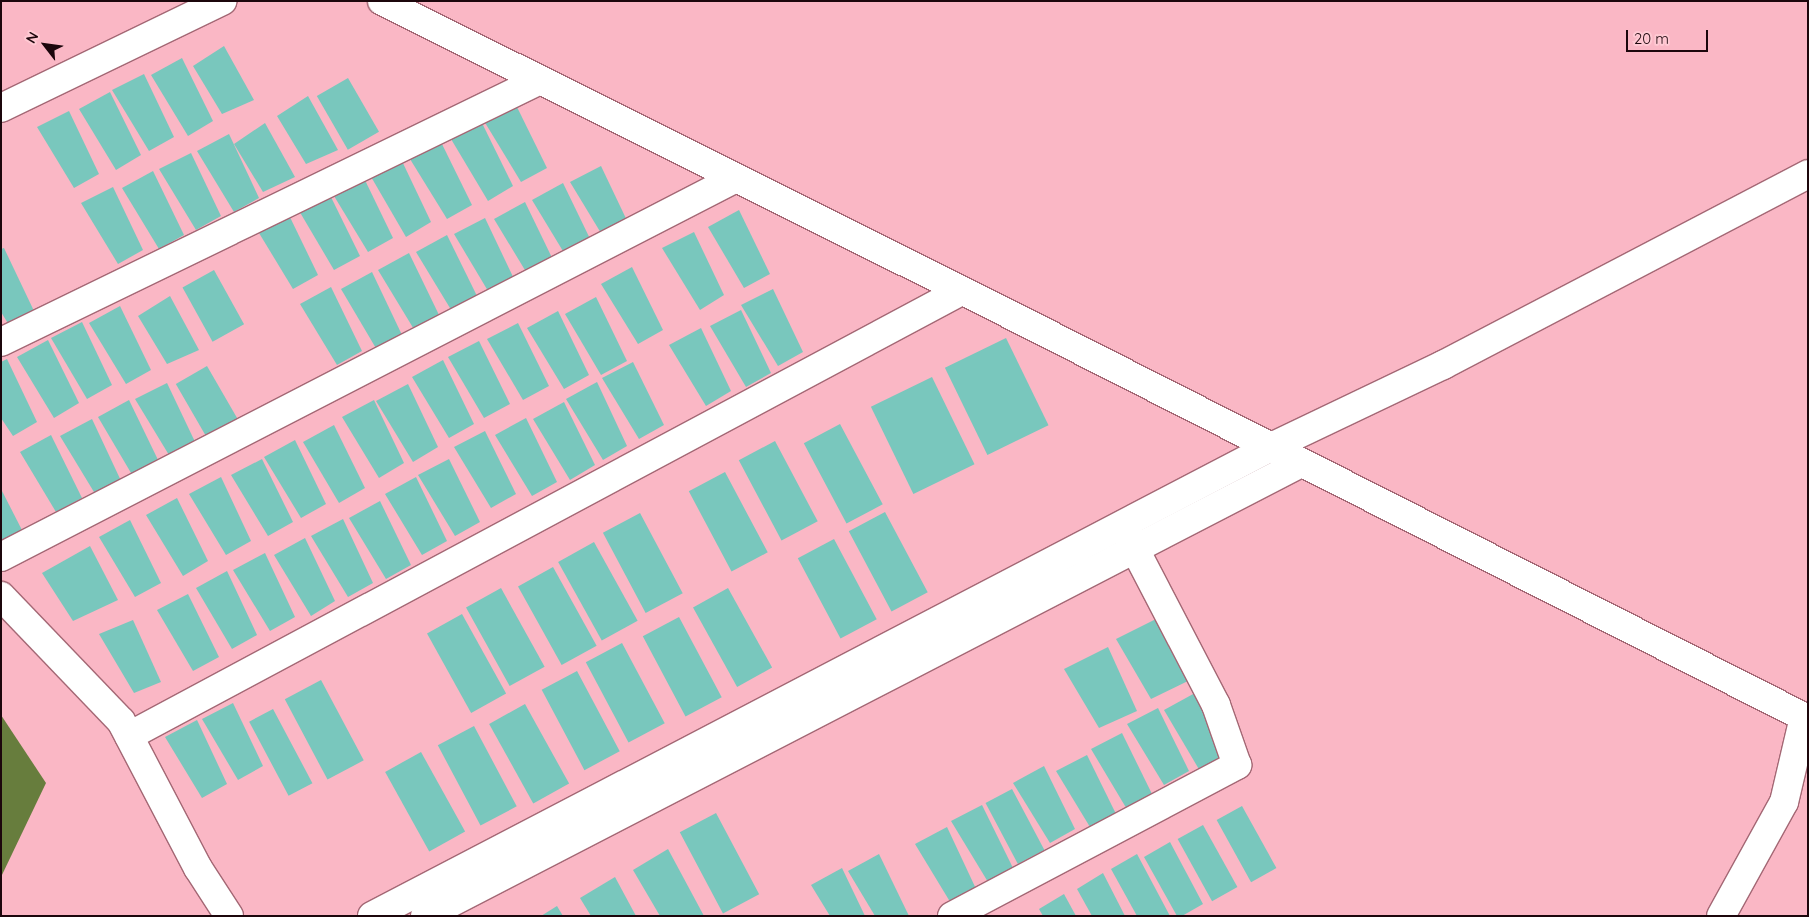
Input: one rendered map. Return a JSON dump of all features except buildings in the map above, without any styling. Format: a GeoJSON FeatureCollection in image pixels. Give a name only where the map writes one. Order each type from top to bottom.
{"type":"FeatureCollection","features":[{"type":"Feature","properties":{"kind":"street"},"geometry":{"type":"LineString","coordinates":[[1,108],[222,1]]}},
{"type":"Feature","properties":{"kind":"street"},"geometry":{"type":"LineString","coordinates":[[382,1],[962,291],[1804,717],[1784,802],[1721,916]]}},
{"type":"Feature","properties":{"kind":"street"},"geometry":{"type":"LineString","coordinates":[[1,342],[540,80]]}},
{"type":"Feature","properties":{"kind":"street"},"geometry":{"type":"LineString","coordinates":[[425,916],[1128,537],[1271,448],[1443,365],[1808,174]]}},
{"type":"Feature","properties":{"kind":"street"},"geometry":{"type":"LineString","coordinates":[[1,557],[736,178]]}},
{"type":"Feature","properties":{"kind":"street"},"geometry":{"type":"LineString","coordinates":[[129,736],[962,291]]}},
{"type":"Feature","properties":{"kind":"street"},"geometry":{"type":"LineString","coordinates":[[372,916],[1128,537],[1301,463]]}},
{"type":"Feature","properties":{"kind":"street"},"geometry":{"type":"LineString","coordinates":[[952,916],[1237,765],[1216,705],[1128,537]]}},
{"type":"Feature","properties":{"kind":"street"},"geometry":{"type":"LineString","coordinates":[[1,596],[121,721],[198,868],[229,916]]}},
{"type":"Feature","properties":{"kind":"street"},"geometry":{"type":"LineString","coordinates":[[198,868],[206,899],[208,916]]}},
{"type":"Feature","properties":{"kind":"shaded area"},"geometry":{"type":"Polygon","coordinates":[[[1,715],[46,783],[1,877],[1,715]]]}}]}
